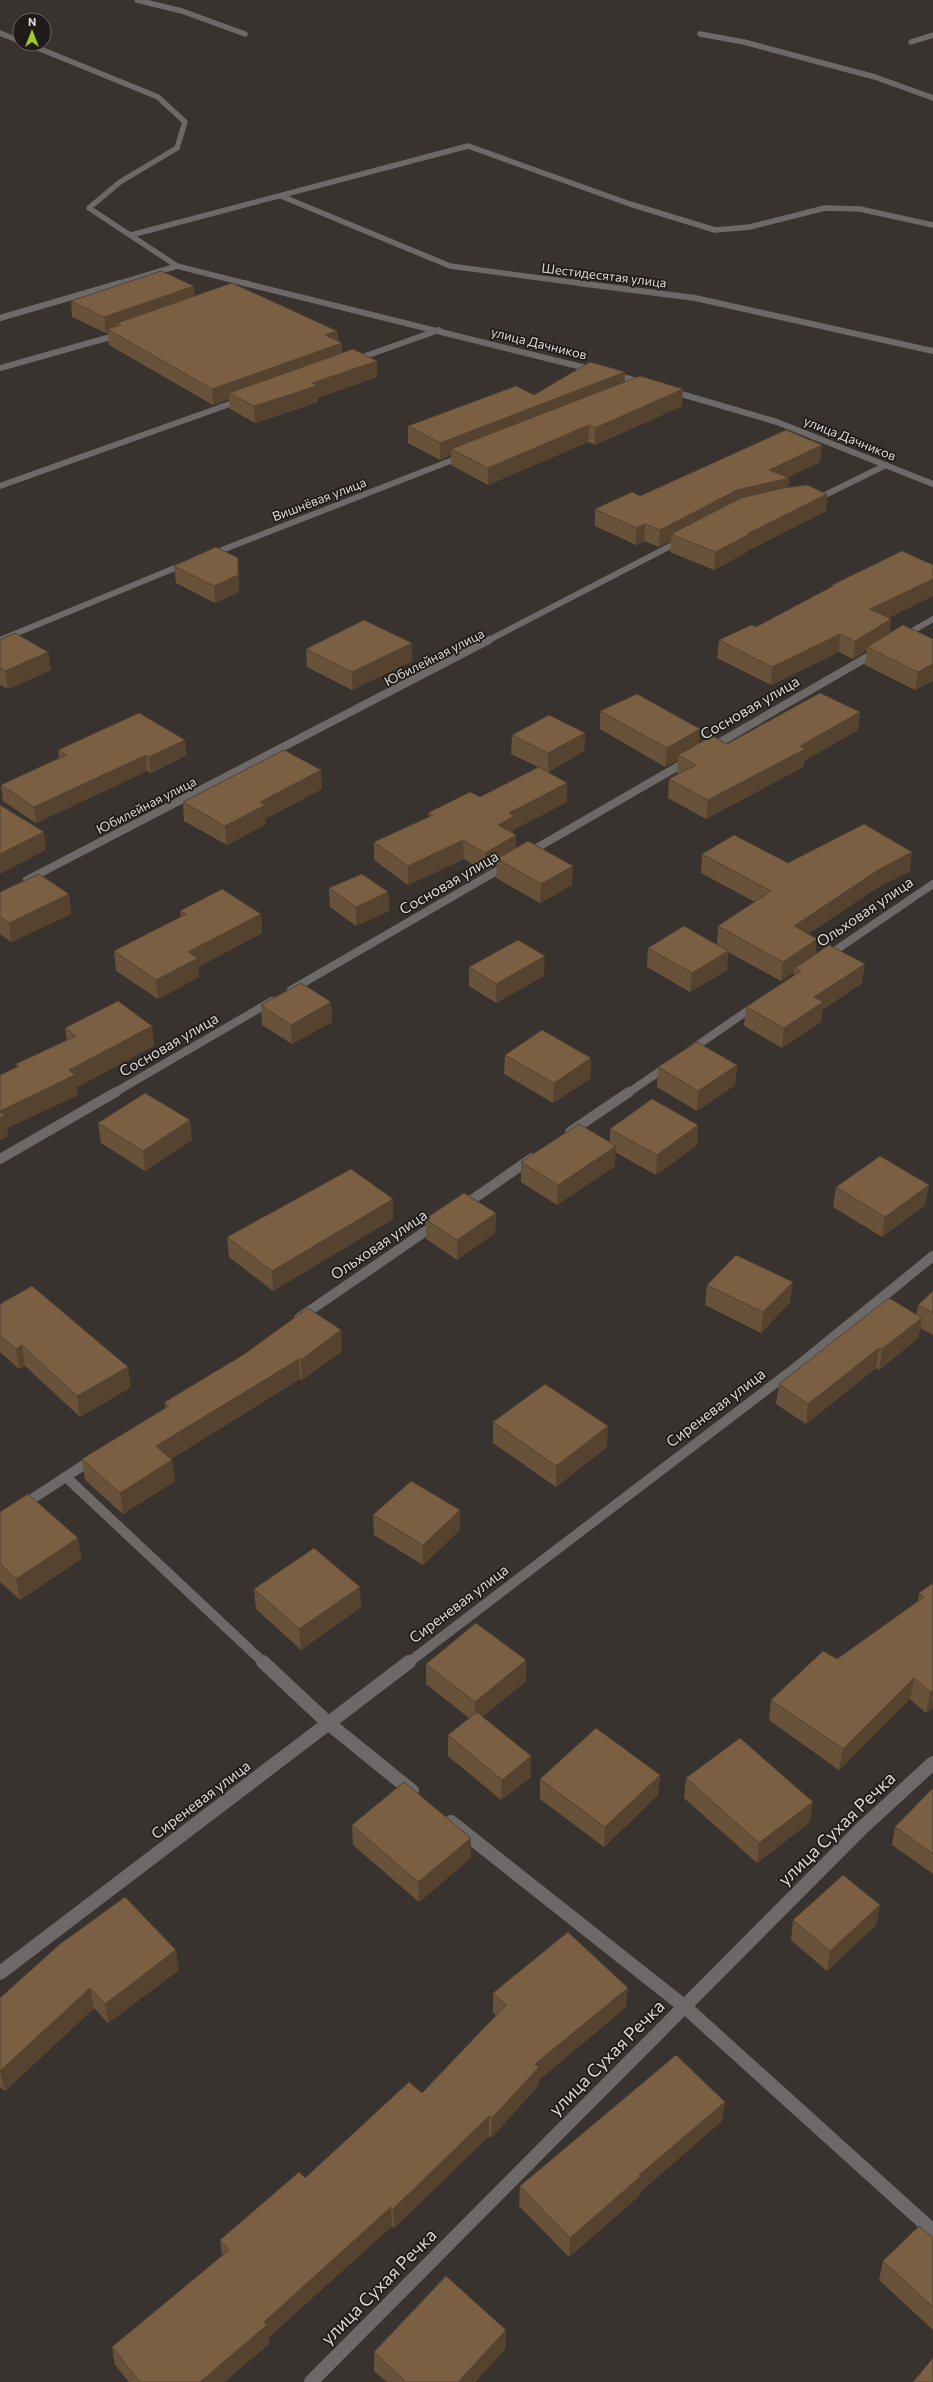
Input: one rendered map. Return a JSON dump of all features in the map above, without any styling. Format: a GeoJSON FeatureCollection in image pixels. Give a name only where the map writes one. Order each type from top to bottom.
{"type":"FeatureCollection","features":[{"type":"Feature","properties":{"kind":"street"},"geometry":{"type":"LineString","coordinates":[[137,0],[182,11],[245,34]]}},
{"type":"Feature","properties":{"kind":"street"},"geometry":{"type":"LineString","coordinates":[[0,32],[12,37]]}},
{"type":"Feature","properties":{"kind":"street"},"geometry":{"type":"LineString","coordinates":[[700,34],[726,37],[808,59],[912,88],[933,98]]}},
{"type":"Feature","properties":{"kind":"street"},"geometry":{"type":"LineString","coordinates":[[911,42],[933,35]]}},
{"type":"Feature","properties":{"kind":"street"},"geometry":{"type":"LineString","coordinates":[[48,52],[158,97],[185,122],[177,148],[120,182],[89,208],[177,266]]}},
{"type":"Feature","properties":{"kind":"street"},"geometry":{"type":"LineString","coordinates":[[131,235],[468,146],[630,204],[715,230],[750,227],[825,208],[860,209],[933,224]]}},
{"type":"Feature","properties":{"kind":"street","name":"Шестидесятая улица"},"geometry":{"type":"LineString","coordinates":[[281,196],[450,266],[695,298],[933,351]]}},
{"type":"Feature","properties":{"kind":"street"},"geometry":{"type":"LineString","coordinates":[[0,318],[177,266]]}},
{"type":"Feature","properties":{"kind":"street","name":"улица Дачников"},"geometry":{"type":"LineString","coordinates":[[177,266],[439,330],[648,384],[634,390]]}},
{"type":"Feature","properties":{"kind":"street"},"geometry":{"type":"LineString","coordinates":[[240,290],[255,285]]}},
{"type":"Feature","properties":{"kind":"street"},"geometry":{"type":"LineString","coordinates":[[349,362],[439,330]]}},
{"type":"Feature","properties":{"kind":"street"},"geometry":{"type":"LineString","coordinates":[[0,368],[131,331]]}},
{"type":"Feature","properties":{"kind":"street","name":"улица Дачников"},"geometry":{"type":"LineString","coordinates":[[664,389],[777,422],[933,484]]}},
{"type":"Feature","properties":{"kind":"street"},"geometry":{"type":"LineString","coordinates":[[0,486],[245,399]]}},
{"type":"Feature","properties":{"kind":"street","name":"Вишнёвая улица"},"geometry":{"type":"LineString","coordinates":[[204,557],[471,453]]}},
{"type":"Feature","properties":{"kind":"street"},"geometry":{"type":"LineString","coordinates":[[809,498],[823,496],[886,465]]}},
{"type":"Feature","properties":{"kind":"street","name":"Юбилейная улица"},"geometry":{"type":"LineString","coordinates":[[21,883],[517,628],[690,536]]}},
{"type":"Feature","properties":{"kind":"street"},"geometry":{"type":"LineString","coordinates":[[0,640],[197,560]]}},
{"type":"Feature","properties":{"kind":"street","name":"Сосновая улица"},"geometry":{"type":"LineString","coordinates":[[0,1159],[933,618]]}},
{"type":"Feature","properties":{"kind":"street","name":"Ольховая улица"},"geometry":{"type":"LineString","coordinates":[[821,960],[933,884]]}},
{"type":"Feature","properties":{"kind":"street"},"geometry":{"type":"LineString","coordinates":[[559,1140],[762,1001]]}},
{"type":"Feature","properties":{"kind":"street","name":"Ольховая улица"},"geometry":{"type":"LineString","coordinates":[[289,1324],[539,1154]]}},
{"type":"Feature","properties":{"kind":"street","name":"Сиреневая улица"},"geometry":{"type":"LineString","coordinates":[[0,1973],[799,1365],[933,1256]]}},
{"type":"Feature","properties":{"kind":"street"},"geometry":{"type":"LineString","coordinates":[[0,1520],[99,1455]]}},
{"type":"Feature","properties":{"kind":"street"},"geometry":{"type":"LineString","coordinates":[[66,1477],[328,1723],[420,1796]]}},
{"type":"Feature","properties":{"kind":"street","name":"улица Сухая Речка"},"geometry":{"type":"LineString","coordinates":[[311,2382],[862,1828],[933,1763]]}},
{"type":"Feature","properties":{"kind":"street"},"geometry":{"type":"LineString","coordinates":[[444,1816],[685,2007],[933,2231]]}},
{"type":"Feature","properties":{"kind":"building"},"geometry":{"type":"Polygon","coordinates":[[[161,271],[194,286],[104,317],[71,301],[161,271]]]}},
{"type":"Feature","properties":{"kind":"building"},"geometry":{"type":"Polygon","coordinates":[[[232,283],[337,331],[325,335],[342,343],[212,389],[107,329],[121,325],[117,323],[232,283]]]}},
{"type":"Feature","properties":{"kind":"building"},"geometry":{"type":"Polygon","coordinates":[[[353,349],[377,361],[312,383],[317,386],[254,406],[229,393],[353,349]]]}},
{"type":"Feature","properties":{"kind":"building"},"geometry":{"type":"Polygon","coordinates":[[[590,362],[625,372],[440,443],[408,426],[516,386],[534,395],[590,362]]]}},
{"type":"Feature","properties":{"kind":"building"},"geometry":{"type":"Polygon","coordinates":[[[640,376],[683,389],[595,428],[589,425],[488,468],[451,449],[640,376]]]}},
{"type":"Feature","properties":{"kind":"building"},"geometry":{"type":"Polygon","coordinates":[[[786,430],[822,445],[769,470],[789,478],[737,490],[660,530],[645,524],[636,528],[595,509],[632,492],[640,496],[786,430]]]}},
{"type":"Feature","properties":{"kind":"building"},"geometry":{"type":"Polygon","coordinates":[[[807,485],[827,494],[747,534],[748,535],[715,552],[671,534],[741,498],[783,488],[807,485]]]}},
{"type":"Feature","properties":{"kind":"building"},"geometry":{"type":"Polygon","coordinates":[[[216,547],[238,558],[238,575],[214,586],[174,566],[216,547]]]}},
{"type":"Feature","properties":{"kind":"building"},"geometry":{"type":"Polygon","coordinates":[[[902,551],[933,565],[933,579],[870,609],[891,619],[855,641],[840,634],[772,667],[719,640],[751,625],[756,627],[833,586],[832,585],[902,551]]]}},
{"type":"Feature","properties":{"kind":"building"},"geometry":{"type":"Polygon","coordinates":[[[364,620],[412,643],[352,672],[306,649],[364,620]]]}},
{"type":"Feature","properties":{"kind":"building"},"geometry":{"type":"Polygon","coordinates":[[[903,625],[933,639],[933,664],[918,672],[867,647],[903,625]]]}},
{"type":"Feature","properties":{"kind":"building"},"geometry":{"type":"Polygon","coordinates":[[[15,633],[48,652],[5,671],[0,668],[0,640],[15,633]]]}},
{"type":"Feature","properties":{"kind":"building"},"geometry":{"type":"Polygon","coordinates":[[[820,693],[860,712],[800,746],[805,749],[708,800],[669,779],[696,765],[678,755],[712,736],[727,744],[820,693]]]}},
{"type":"Feature","properties":{"kind":"building"},"geometry":{"type":"Polygon","coordinates":[[[637,694],[700,729],[667,748],[600,711],[637,694]]]}},
{"type":"Feature","properties":{"kind":"building"},"geometry":{"type":"Polygon","coordinates":[[[139,713],[185,740],[149,757],[146,755],[34,807],[1,785],[66,755],[58,750],[139,713]]]}},
{"type":"Feature","properties":{"kind":"building"},"geometry":{"type":"Polygon","coordinates":[[[549,715],[585,733],[548,753],[512,735],[549,715]]]}},
{"type":"Feature","properties":{"kind":"building"},"geometry":{"type":"Polygon","coordinates":[[[284,750],[321,770],[260,802],[265,805],[225,826],[183,802],[284,750]]]}},
{"type":"Feature","properties":{"kind":"building"},"geometry":{"type":"Polygon","coordinates":[[[539,767],[567,783],[509,813],[514,816],[498,825],[516,835],[485,853],[463,840],[408,866],[374,842],[433,815],[428,813],[470,792],[480,797],[539,767]]]}},
{"type":"Feature","properties":{"kind":"building"},"geometry":{"type":"Polygon","coordinates":[[[0,805],[44,832],[0,854],[0,805]]]}},
{"type":"Feature","properties":{"kind":"building"},"geometry":{"type":"Polygon","coordinates":[[[864,824],[912,852],[878,870],[794,926],[817,939],[783,962],[718,926],[771,891],[702,854],[734,835],[788,863],[864,824]]]}},
{"type":"Feature","properties":{"kind":"building"},"geometry":{"type":"Polygon","coordinates":[[[528,841],[573,866],[541,884],[497,859],[528,841]]]}},
{"type":"Feature","properties":{"kind":"building"},"geometry":{"type":"Polygon","coordinates":[[[39,874],[69,894],[9,923],[0,917],[0,892],[39,874]]]}},
{"type":"Feature","properties":{"kind":"building"},"geometry":{"type":"Polygon","coordinates":[[[362,874],[388,892],[356,907],[329,888],[362,874]]]}},
{"type":"Feature","properties":{"kind":"building"},"geometry":{"type":"Polygon","coordinates":[[[222,889],[261,914],[188,952],[198,958],[156,980],[114,951],[186,914],[180,911],[222,889]]]}},
{"type":"Feature","properties":{"kind":"building"},"geometry":{"type":"Polygon","coordinates":[[[684,926],[728,951],[692,973],[648,948],[684,926]]]}},
{"type":"Feature","properties":{"kind":"building"},"geometry":{"type":"Polygon","coordinates":[[[518,940],[545,956],[496,984],[469,967],[518,940]]]}},
{"type":"Feature","properties":{"kind":"building"},"geometry":{"type":"Polygon","coordinates":[[[829,945],[865,964],[814,997],[823,1002],[784,1028],[746,1007],[801,971],[795,968],[829,945]]]}},
{"type":"Feature","properties":{"kind":"building"},"geometry":{"type":"Polygon","coordinates":[[[301,983],[331,1002],[291,1025],[261,1005],[301,983]]]}},
{"type":"Feature","properties":{"kind":"building"},"geometry":{"type":"Polygon","coordinates":[[[118,1001],[152,1026],[69,1070],[75,1075],[0,1111],[0,1075],[19,1066],[16,1064],[76,1036],[65,1028],[118,1001]]]}},
{"type":"Feature","properties":{"kind":"building"},"geometry":{"type":"Polygon","coordinates":[[[542,1030],[591,1058],[554,1083],[505,1055],[542,1030]]]}},
{"type":"Feature","properties":{"kind":"building"},"geometry":{"type":"Polygon","coordinates":[[[697,1042],[737,1065],[698,1091],[658,1067],[697,1042]]]}},
{"type":"Feature","properties":{"kind":"building"},"geometry":{"type":"Polygon","coordinates":[[[145,1093],[190,1120],[143,1151],[98,1123],[145,1093]]]}},
{"type":"Feature","properties":{"kind":"building"},"geometry":{"type":"Polygon","coordinates":[[[652,1099],[698,1125],[657,1155],[610,1129],[652,1099]]]}},
{"type":"Feature","properties":{"kind":"building"},"geometry":{"type":"Polygon","coordinates":[[[0,1111],[5,1116],[0,1118],[0,1111]]]}},
{"type":"Feature","properties":{"kind":"building"},"geometry":{"type":"Polygon","coordinates":[[[579,1124],[616,1146],[558,1185],[521,1162],[579,1124]]]}},
{"type":"Feature","properties":{"kind":"building"},"geometry":{"type":"Polygon","coordinates":[[[880,1156],[929,1185],[885,1217],[836,1187],[880,1156]]]}},
{"type":"Feature","properties":{"kind":"building"},"geometry":{"type":"Polygon","coordinates":[[[351,1169],[393,1199],[272,1271],[227,1237],[351,1169]]]}},
{"type":"Feature","properties":{"kind":"building"},"geometry":{"type":"Polygon","coordinates":[[[464,1193],[496,1213],[457,1240],[425,1219],[464,1193]]]}},
{"type":"Feature","properties":{"kind":"building"},"geometry":{"type":"Polygon","coordinates":[[[736,1255],[793,1282],[763,1312],[707,1285],[736,1255]]]}},
{"type":"Feature","properties":{"kind":"building"},"geometry":{"type":"Polygon","coordinates":[[[32,1286],[128,1367],[77,1396],[22,1345],[16,1349],[0,1335],[0,1304],[32,1286]]]}},
{"type":"Feature","properties":{"kind":"building"},"geometry":{"type":"Polygon","coordinates":[[[933,1291],[933,1313],[918,1305],[933,1291]]]}},
{"type":"Feature","properties":{"kind":"building"},"geometry":{"type":"Polygon","coordinates":[[[889,1298],[922,1318],[882,1349],[879,1348],[808,1404],[779,1384],[849,1329],[889,1298]]]}},
{"type":"Feature","properties":{"kind":"building"},"geometry":{"type":"Polygon","coordinates":[[[308,1308],[341,1330],[301,1360],[299,1359],[156,1446],[172,1460],[120,1493],[82,1459],[169,1406],[165,1402],[243,1355],[308,1308]]]}},
{"type":"Feature","properties":{"kind":"building"},"geometry":{"type":"Polygon","coordinates":[[[545,1384],[608,1426],[556,1466],[493,1422],[545,1384]]]}},
{"type":"Feature","properties":{"kind":"building"},"geometry":{"type":"Polygon","coordinates":[[[411,1481],[460,1510],[423,1545],[373,1515],[411,1481]]]}},
{"type":"Feature","properties":{"kind":"building"},"geometry":{"type":"Polygon","coordinates":[[[28,1494],[78,1538],[16,1579],[0,1564],[0,1512],[28,1494]]]}},
{"type":"Feature","properties":{"kind":"building"},"geometry":{"type":"Polygon","coordinates":[[[314,1548],[360,1587],[299,1629],[254,1589],[314,1548]]]}},
{"type":"Feature","properties":{"kind":"building"},"geometry":{"type":"Polygon","coordinates":[[[933,1583],[933,1690],[930,1692],[914,1678],[843,1749],[771,1700],[823,1651],[837,1659],[924,1597],[919,1593],[933,1583]]]}},
{"type":"Feature","properties":{"kind":"building"},"geometry":{"type":"Polygon","coordinates":[[[476,1623],[526,1660],[475,1702],[426,1664],[476,1623]]]}},
{"type":"Feature","properties":{"kind":"building"},"geometry":{"type":"Polygon","coordinates":[[[477,1712],[531,1756],[502,1780],[448,1735],[477,1712]]]}},
{"type":"Feature","properties":{"kind":"building"},"geometry":{"type":"Polygon","coordinates":[[[596,1728],[660,1775],[605,1827],[540,1779],[596,1728]]]}},
{"type":"Feature","properties":{"kind":"building"},"geometry":{"type":"Polygon","coordinates":[[[740,1738],[813,1802],[759,1843],[686,1778],[740,1738]]]}},
{"type":"Feature","properties":{"kind":"building"},"geometry":{"type":"Polygon","coordinates":[[[404,1782],[471,1838],[418,1882],[352,1825],[404,1782]]]}},
{"type":"Feature","properties":{"kind":"building"},"geometry":{"type":"Polygon","coordinates":[[[933,1788],[933,1854],[895,1827],[933,1788]]]}},
{"type":"Feature","properties":{"kind":"building"},"geometry":{"type":"Polygon","coordinates":[[[843,1875],[880,1905],[830,1951],[793,1920],[843,1875]]]}},
{"type":"Feature","properties":{"kind":"building"},"geometry":{"type":"Polygon","coordinates":[[[125,1897],[176,1950],[105,2004],[90,1988],[0,2071],[0,1998],[60,1944],[125,1897]]]}},
{"type":"Feature","properties":{"kind":"building"},"geometry":{"type":"Polygon","coordinates":[[[568,1932],[628,1988],[535,2064],[539,2067],[492,2118],[489,2116],[393,2209],[391,2207],[264,2322],[267,2325],[200,2382],[140,2382],[112,2347],[229,2250],[220,2240],[299,2172],[305,2178],[409,2082],[422,2093],[506,2005],[493,1993],[568,1932]]]}},
{"type":"Feature","properties":{"kind":"building"},"geometry":{"type":"Polygon","coordinates":[[[676,2055],[725,2102],[639,2175],[641,2176],[570,2238],[520,2186],[676,2055]]]}},
{"type":"Feature","properties":{"kind":"building"},"geometry":{"type":"Polygon","coordinates":[[[919,2226],[933,2238],[933,2307],[883,2261],[919,2226]]]}},
{"type":"Feature","properties":{"kind":"building"},"geometry":{"type":"Polygon","coordinates":[[[446,2276],[506,2330],[458,2382],[406,2382],[374,2352],[446,2276]]]}},
{"type":"Feature","properties":{"kind":"building"},"geometry":{"type":"Polygon","coordinates":[[[933,2358],[933,2382],[913,2382],[933,2358]]]}}]}
